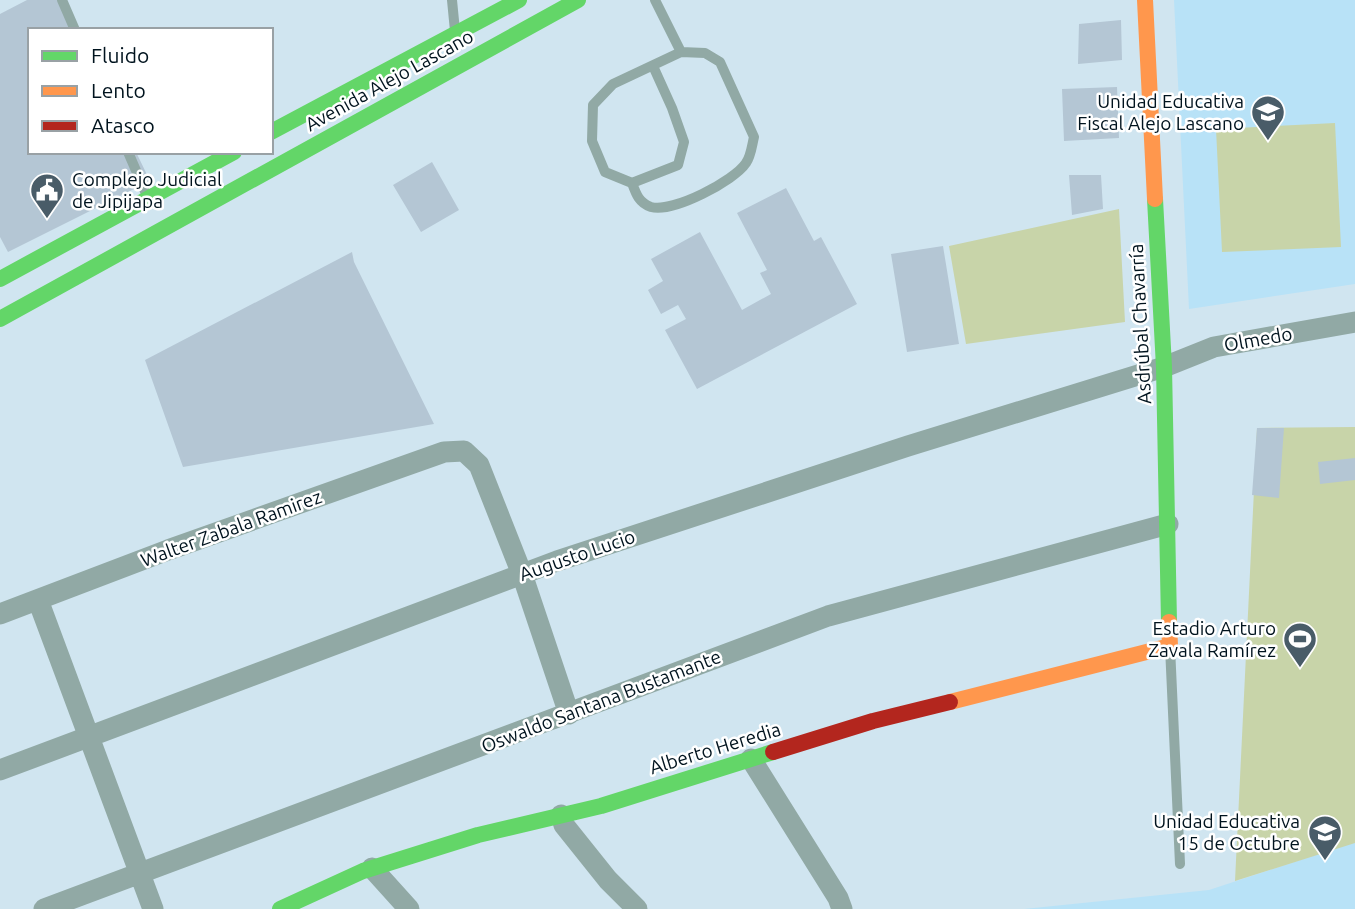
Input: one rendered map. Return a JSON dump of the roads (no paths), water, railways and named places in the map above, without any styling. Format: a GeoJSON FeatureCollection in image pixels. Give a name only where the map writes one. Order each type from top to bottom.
{"type":"FeatureCollection","features":[{"type":"Feature","properties":{"kind":"street","name":"Avenida Alejo Lascano"},"geometry":{"type":"LineString","coordinates":[[273,131],[519,0]]}},
{"type":"Feature","properties":{"kind":"street","name":"Avenida Alejo Lascano"},"geometry":{"type":"LineString","coordinates":[[0,319],[578,0]]}},
{"type":"Feature","properties":{"kind":"street","name":"Asdrúbal Chavarría"},"geometry":{"type":"LineString","coordinates":[[1145,0],[1164,367],[1170,646]]}},
{"type":"Feature","properties":{"kind":"street"},"geometry":{"type":"LineString","coordinates":[[0,279],[230,154]]}},
{"type":"Feature","properties":{"kind":"street","name":"Olmedo"},"geometry":{"type":"LineString","coordinates":[[1164,367],[1214,347],[1355,322]]}},
{"type":"Feature","properties":{"kind":"street","name":"Augusto Lucio"},"geometry":{"type":"LineString","coordinates":[[0,770],[522,574],[908,446],[1164,367]]}},
{"type":"Feature","properties":{"kind":"street","name":"Walter Zabala Ramirez"},"geometry":{"type":"LineString","coordinates":[[0,614],[168,550],[444,452],[464,451],[479,465],[522,574]]}},
{"type":"Feature","properties":{"kind":"street","name":"Oswaldo Santana Bustamante"},"geometry":{"type":"LineString","coordinates":[[44,909],[828,616],[1168,524]]}},
{"type":"Feature","properties":{"kind":"street"},"geometry":{"type":"LineString","coordinates":[[522,574],[569,714]]}},
{"type":"Feature","properties":{"kind":"street"},"geometry":{"type":"LineString","coordinates":[[38,600],[153,909]]}},
{"type":"Feature","properties":{"kind":"street","name":"Alberto Heredia"},"geometry":{"type":"LineString","coordinates":[[280,909],[372,868],[478,835],[601,806],[873,721],[1170,646]]}},
{"type":"Feature","properties":{"kind":"street"},"geometry":{"type":"LineString","coordinates":[[751,759],[838,898],[842,909]]}},
{"type":"Feature","properties":{"kind":"street"},"geometry":{"type":"LineString","coordinates":[[561,815],[564,825],[608,880],[637,909]]}},
{"type":"Feature","properties":{"kind":"street"},"geometry":{"type":"LineString","coordinates":[[372,868],[409,909]]}},
{"type":"Feature","properties":{"kind":"lane"},"geometry":{"type":"LineString","coordinates":[[62,0],[74,28]]}},
{"type":"Feature","properties":{"kind":"lane"},"geometry":{"type":"LineString","coordinates":[[452,0],[455,34]]}},
{"type":"Feature","properties":{"kind":"lane"},"geometry":{"type":"LineString","coordinates":[[655,0],[681,52]]}},
{"type":"Feature","properties":{"kind":"lane"},"geometry":{"type":"LineString","coordinates":[[632,183],[638,199],[650,207],[668,208],[729,181],[747,162],[754,137],[720,62],[705,53],[681,52],[613,84],[593,105],[592,142],[605,172],[632,183],[678,165],[684,142],[653,66]]}},
{"type":"Feature","properties":{"kind":"lane"},"geometry":{"type":"LineString","coordinates":[[129,154],[148,198]]}},
{"type":"Feature","properties":{"kind":"lane"},"geometry":{"type":"LineString","coordinates":[[1170,646],[1180,864]]}},
{"type":"Feature","properties":{"kind":"place","name":"Unidad Educativa Fiscal Alejo Lascano"},"geometry":{"type":"Point","coordinates":[1268,142]}},
{"type":"Feature","properties":{"kind":"place","name":"Complejo Judicial de Jipijapa"},"geometry":{"type":"Point","coordinates":[47,220]}},
{"type":"Feature","properties":{"kind":"place","name":"Estadio Arturo Zavala Ramírez"},"geometry":{"type":"Point","coordinates":[1300,669]}},
{"type":"Feature","properties":{"kind":"place","name":"Unidad Educativa 15 de Octubre"},"geometry":{"type":"Point","coordinates":[1325,862]}}]}
